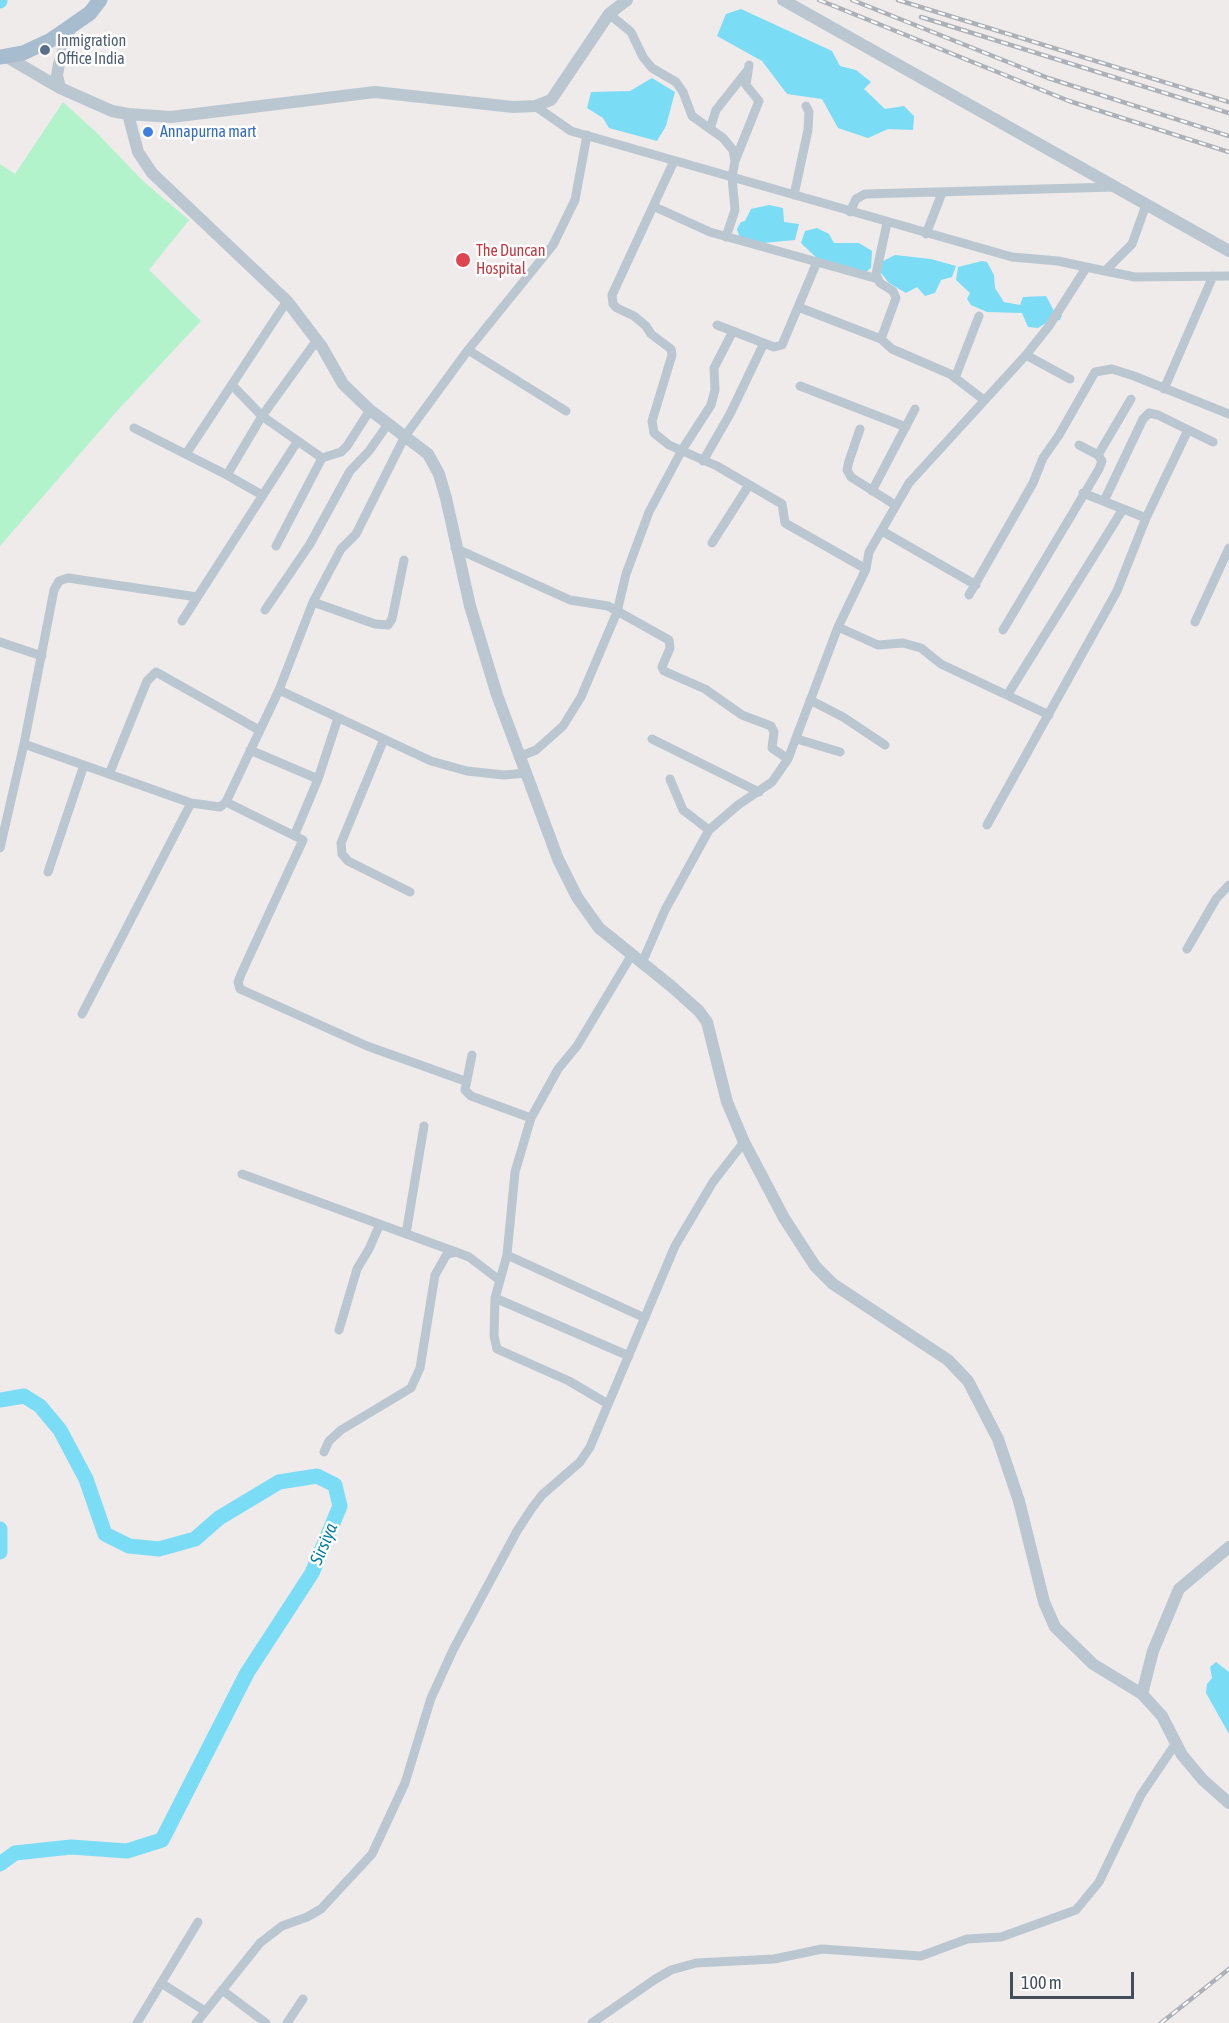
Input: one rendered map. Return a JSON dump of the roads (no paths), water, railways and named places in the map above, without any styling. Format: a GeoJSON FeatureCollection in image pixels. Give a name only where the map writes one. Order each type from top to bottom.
{"type":"FeatureCollection","features":[{"type":"Feature","properties":{"kind":"main road"},"geometry":{"type":"LineString","coordinates":[[3,57],[23,52],[70,28],[90,13],[100,0]]}},
{"type":"Feature","properties":{"kind":"street"},"geometry":{"type":"LineString","coordinates":[[3,57],[60,88],[112,111],[128,114],[171,117],[375,92],[513,107],[534,106],[551,100],[609,14],[627,0]]}},
{"type":"Feature","properties":{"kind":"street"},"geometry":{"type":"LineString","coordinates":[[783,0],[1229,251]]}},
{"type":"Feature","properties":{"kind":"street"},"geometry":{"type":"LineString","coordinates":[[609,14],[631,32],[643,57],[652,68],[676,82],[683,92],[692,116],[723,138],[733,150],[735,161]]}},
{"type":"Feature","properties":{"kind":"street"},"geometry":{"type":"LineString","coordinates":[[60,88],[57,75],[70,28]]}},
{"type":"Feature","properties":{"kind":"street"},"geometry":{"type":"LineString","coordinates":[[710,129],[716,110],[748,67],[746,85],[759,101],[735,161],[732,177],[735,210],[726,237]]}},
{"type":"Feature","properties":{"kind":"street"},"geometry":{"type":"LineString","coordinates":[[534,106],[572,130],[587,135],[887,223],[1012,257],[1058,261],[1135,277],[1229,276]]}},
{"type":"Feature","properties":{"kind":"street"},"geometry":{"type":"LineString","coordinates":[[794,195],[808,130],[809,112],[806,106]]}},
{"type":"Feature","properties":{"kind":"street"},"geometry":{"type":"LineString","coordinates":[[128,114],[138,152],[144,164],[287,301],[317,340],[343,384],[370,410],[428,454],[439,474],[470,606],[497,695],[558,859],[577,897],[599,928],[699,1011],[707,1022],[727,1102],[744,1142],[784,1218],[815,1266],[833,1284],[948,1360],[968,1381],[987,1413],[1016,1491],[1048,1615],[1067,1641],[1093,1664],[1142,1694],[1162,1716],[1182,1754],[1229,1803]]}},
{"type":"Feature","properties":{"kind":"street"},"geometry":{"type":"LineString","coordinates":[[24,744],[110,772],[191,803],[220,807],[226,802],[279,690],[313,602],[341,549],[356,534],[405,436],[468,350],[553,244],[574,200],[587,135]]}},
{"type":"Feature","properties":{"kind":"street"},"geometry":{"type":"LineString","coordinates":[[674,161],[655,207],[612,295],[612,301],[617,308],[634,316],[646,326],[651,334],[672,348],[672,355],[651,426],[661,440],[784,505],[785,523],[866,569]]}},
{"type":"Feature","properties":{"kind":"street"},"geometry":{"type":"LineString","coordinates":[[850,212],[856,198],[865,194],[1114,188]]}},
{"type":"Feature","properties":{"kind":"street"},"geometry":{"type":"LineString","coordinates":[[926,234],[942,193]]}},
{"type":"Feature","properties":{"kind":"street"},"geometry":{"type":"LineString","coordinates":[[1105,271],[1132,244],[1146,205]]}},
{"type":"Feature","properties":{"kind":"street"},"geometry":{"type":"LineString","coordinates":[[655,207],[726,237],[878,279],[893,291],[896,298],[881,339]]}},
{"type":"Feature","properties":{"kind":"street"},"geometry":{"type":"LineString","coordinates":[[878,279],[876,274],[887,223]]}},
{"type":"Feature","properties":{"kind":"street"},"geometry":{"type":"LineString","coordinates":[[717,325],[774,347],[782,345],[817,262]]}},
{"type":"Feature","properties":{"kind":"street"},"geometry":{"type":"LineString","coordinates":[[608,1404],[569,1381],[497,1349],[494,1336],[495,1298],[498,1279],[507,1255],[515,1172],[531,1118],[558,1069],[577,1046],[636,959],[709,830],[738,805],[772,782],[788,759],[838,627],[866,569],[869,552],[895,505],[926,462],[1026,355],[1049,326],[1086,268]]}},
{"type":"Feature","properties":{"kind":"street"},"geometry":{"type":"LineString","coordinates":[[1164,389],[1213,276]]}},
{"type":"Feature","properties":{"kind":"street"},"geometry":{"type":"LineString","coordinates":[[186,454],[287,301]]}},
{"type":"Feature","properties":{"kind":"street"},"geometry":{"type":"LineString","coordinates":[[798,307],[881,339],[892,349],[955,378],[984,400]]}},
{"type":"Feature","properties":{"kind":"street"},"geometry":{"type":"LineString","coordinates":[[955,378],[980,316]]}},
{"type":"Feature","properties":{"kind":"street"},"geometry":{"type":"LineString","coordinates":[[521,756],[536,750],[563,726],[572,714],[602,653],[617,612],[626,574],[649,512],[682,450],[711,405],[715,390],[714,368],[733,331]]}},
{"type":"Feature","properties":{"kind":"street"},"geometry":{"type":"LineString","coordinates":[[227,475],[262,416],[317,340]]}},
{"type":"Feature","properties":{"kind":"street"},"geometry":{"type":"LineString","coordinates":[[703,461],[730,414],[764,343]]}},
{"type":"Feature","properties":{"kind":"street"},"geometry":{"type":"LineString","coordinates":[[468,350],[566,411]]}},
{"type":"Feature","properties":{"kind":"street"},"geometry":{"type":"LineString","coordinates":[[1026,355],[1070,379]]}},
{"type":"Feature","properties":{"kind":"street"},"geometry":{"type":"LineString","coordinates":[[969,595],[1033,483],[1043,458],[1095,372],[1112,369],[1229,414]]}},
{"type":"Feature","properties":{"kind":"street"},"geometry":{"type":"LineString","coordinates":[[233,386],[262,416],[322,458]]}},
{"type":"Feature","properties":{"kind":"street"},"geometry":{"type":"LineString","coordinates":[[800,386],[906,427]]}},
{"type":"Feature","properties":{"kind":"street"},"geometry":{"type":"LineString","coordinates":[[1098,455],[1131,399]]}},
{"type":"Feature","properties":{"kind":"street"},"geometry":{"type":"LineString","coordinates":[[872,491],[915,409]]}},
{"type":"Feature","properties":{"kind":"street"},"geometry":{"type":"LineString","coordinates":[[276,546],[322,458],[341,452],[347,446],[370,410]]}},
{"type":"Feature","properties":{"kind":"street"},"geometry":{"type":"LineString","coordinates":[[1104,501],[1143,419],[1149,413],[1158,414],[1213,442]]}},
{"type":"Feature","properties":{"kind":"street"},"geometry":{"type":"LineString","coordinates":[[265,610],[310,544],[350,471],[369,451],[388,424]]}},
{"type":"Feature","properties":{"kind":"street"},"geometry":{"type":"LineString","coordinates":[[134,428],[262,495]]}},
{"type":"Feature","properties":{"kind":"street"},"geometry":{"type":"LineString","coordinates":[[860,429],[848,470],[850,477],[895,505]]}},
{"type":"Feature","properties":{"kind":"street"},"geometry":{"type":"LineString","coordinates":[[987,825],[1117,591],[1146,518],[1188,430]]}},
{"type":"Feature","properties":{"kind":"street"},"geometry":{"type":"LineString","coordinates":[[182,621],[297,442]]}},
{"type":"Feature","properties":{"kind":"street"},"geometry":{"type":"LineString","coordinates":[[1003,630],[1099,469],[1102,461],[1098,455],[1080,445]]}},
{"type":"Feature","properties":{"kind":"street"},"geometry":{"type":"LineString","coordinates":[[712,543],[749,485]]}},
{"type":"Feature","properties":{"kind":"street"},"geometry":{"type":"LineString","coordinates":[[1083,493],[1146,518]]}},
{"type":"Feature","properties":{"kind":"street"},"geometry":{"type":"LineString","coordinates":[[1008,694],[1123,509]]}},
{"type":"Feature","properties":{"kind":"street"},"geometry":{"type":"LineString","coordinates":[[882,531],[976,585]]}},
{"type":"Feature","properties":{"kind":"street"},"geometry":{"type":"LineString","coordinates":[[455,548],[570,600],[608,606],[669,640],[670,648],[662,667],[664,670],[705,689],[742,715],[771,726],[774,732],[772,748],[788,759]]}},
{"type":"Feature","properties":{"kind":"street"},"geometry":{"type":"LineString","coordinates":[[1195,622],[1229,548]]}},
{"type":"Feature","properties":{"kind":"street"},"geometry":{"type":"LineString","coordinates":[[313,602],[375,624],[388,625],[392,619],[404,560]]}},
{"type":"Feature","properties":{"kind":"street"},"geometry":{"type":"LineString","coordinates":[[0,848],[24,744],[54,590],[59,581],[68,578],[197,597]]}},
{"type":"Feature","properties":{"kind":"street"},"geometry":{"type":"LineString","coordinates":[[838,627],[878,645],[903,642],[921,648],[941,664],[1049,715]]}},
{"type":"Feature","properties":{"kind":"street"},"geometry":{"type":"LineString","coordinates":[[0,642],[42,656]]}},
{"type":"Feature","properties":{"kind":"street"},"geometry":{"type":"LineString","coordinates":[[110,772],[147,681],[156,672],[259,730]]}},
{"type":"Feature","properties":{"kind":"street"},"geometry":{"type":"LineString","coordinates":[[279,690],[431,761],[467,771],[504,775],[527,772]]}},
{"type":"Feature","properties":{"kind":"street"},"geometry":{"type":"LineString","coordinates":[[810,700],[843,717],[885,745]]}},
{"type":"Feature","properties":{"kind":"street"},"geometry":{"type":"LineString","coordinates":[[295,834],[318,779],[338,718]]}},
{"type":"Feature","properties":{"kind":"street"},"geometry":{"type":"LineString","coordinates":[[384,739],[341,843],[342,854],[348,861],[410,892]]}},
{"type":"Feature","properties":{"kind":"street"},"geometry":{"type":"LineString","coordinates":[[797,739],[840,752]]}},
{"type":"Feature","properties":{"kind":"street"},"geometry":{"type":"LineString","coordinates":[[652,740],[759,792]]}},
{"type":"Feature","properties":{"kind":"street"},"geometry":{"type":"LineString","coordinates":[[250,750],[318,779]]}},
{"type":"Feature","properties":{"kind":"street"},"geometry":{"type":"LineString","coordinates":[[48,872],[84,765]]}},
{"type":"Feature","properties":{"kind":"street"},"geometry":{"type":"LineString","coordinates":[[670,779],[683,810],[709,830]]}},
{"type":"Feature","properties":{"kind":"street"},"geometry":{"type":"LineString","coordinates":[[226,802],[295,834],[303,840],[300,851],[242,972],[238,982],[240,989],[367,1047],[465,1081]]}},
{"type":"Feature","properties":{"kind":"street"},"geometry":{"type":"LineString","coordinates":[[82,1014],[191,803]]}},
{"type":"Feature","properties":{"kind":"street"},"geometry":{"type":"LineString","coordinates":[[1186,949],[1216,898],[1229,885]]}},
{"type":"Feature","properties":{"kind":"street"},"geometry":{"type":"LineString","coordinates":[[472,1055],[465,1090],[471,1096],[531,1118]]}},
{"type":"Feature","properties":{"kind":"street"},"geometry":{"type":"LineString","coordinates":[[406,1234],[424,1126]]}},
{"type":"Feature","properties":{"kind":"street"},"geometry":{"type":"LineString","coordinates":[[196,2023],[260,1943],[282,1926],[308,1917],[321,1909],[372,1854],[405,1782],[431,1698],[453,1650],[517,1531],[542,1495],[580,1462],[590,1447],[675,1246],[713,1182],[744,1142]]}},
{"type":"Feature","properties":{"kind":"street"},"geometry":{"type":"LineString","coordinates":[[242,1174],[456,1252],[480,1263],[498,1279]]}},
{"type":"Feature","properties":{"kind":"street"},"geometry":{"type":"LineString","coordinates":[[339,1329],[357,1269],[380,1224]]}},
{"type":"Feature","properties":{"kind":"street"},"geometry":{"type":"LineString","coordinates":[[324,1452],[329,1441],[341,1430],[411,1388],[418,1376],[435,1275],[447,1254],[456,1252]]}},
{"type":"Feature","properties":{"kind":"street"},"geometry":{"type":"LineString","coordinates":[[507,1255],[645,1318]]}},
{"type":"Feature","properties":{"kind":"street"},"geometry":{"type":"LineString","coordinates":[[495,1298],[629,1356]]}},
{"type":"Feature","properties":{"kind":"street"},"geometry":{"type":"LineString","coordinates":[[1142,1694],[1164,1620],[1179,1589],[1229,1546]]}},
{"type":"Feature","properties":{"kind":"street"},"geometry":{"type":"LineString","coordinates":[[592,2023],[672,1970],[696,1963],[774,1959],[822,1949],[841,1949],[881,1955],[921,1956],[967,1939],[1001,1936],[1076,1910],[1099,1882],[1141,1796],[1182,1754]]}},
{"type":"Feature","properties":{"kind":"street"},"geometry":{"type":"LineString","coordinates":[[137,2023],[198,1922]]}},
{"type":"Feature","properties":{"kind":"street"},"geometry":{"type":"LineString","coordinates":[[161,1983],[205,2011]]}},
{"type":"Feature","properties":{"kind":"street"},"geometry":{"type":"LineString","coordinates":[[222,1990],[266,2023]]}},
{"type":"Feature","properties":{"kind":"street"},"geometry":{"type":"LineString","coordinates":[[287,2023],[303,1999]]}},
{"type":"Feature","properties":{"kind":"water"},"geometry":{"type":"Polygon","coordinates":[[[741,9],[832,51],[840,66],[856,70],[871,82],[864,89],[885,109],[904,106],[914,116],[913,130],[888,129],[868,138],[838,128],[822,99],[787,94],[762,61],[717,36],[726,14],[741,9]]]}},
{"type":"Feature","properties":{"kind":"water"},"geometry":{"type":"Polygon","coordinates":[[[652,78],[675,92],[666,126],[657,141],[609,128],[603,118],[587,108],[591,92],[630,91],[652,78]]]}},
{"type":"Feature","properties":{"kind":"water"},"geometry":{"type":"Polygon","coordinates":[[[769,205],[783,208],[784,222],[799,224],[795,240],[763,243],[740,238],[737,229],[741,222],[745,221],[751,209],[769,205]]]}},
{"type":"Feature","properties":{"kind":"water"},"geometry":{"type":"Polygon","coordinates":[[[817,228],[829,234],[834,243],[859,243],[872,251],[871,268],[859,277],[821,262],[801,243],[805,231],[817,228]]]}},
{"type":"Feature","properties":{"kind":"water"},"geometry":{"type":"Polygon","coordinates":[[[895,255],[931,259],[956,266],[952,277],[941,280],[935,293],[925,296],[917,287],[906,293],[889,283],[881,273],[881,262],[895,255]]]}},
{"type":"Feature","properties":{"kind":"water"},"geometry":{"type":"Polygon","coordinates":[[[982,261],[987,262],[994,275],[995,288],[1004,302],[1020,305],[1023,297],[1046,296],[1054,311],[1062,315],[1060,320],[1049,321],[1038,328],[1028,327],[1022,313],[987,312],[971,305],[967,299],[970,293],[956,280],[958,267],[982,261]]]}},
{"type":"Feature","properties":{"kind":"water"},"geometry":{"type":"Polygon","coordinates":[[[1216,1662],[1229,1672],[1229,1734],[1206,1693],[1207,1684],[1212,1678],[1210,1667],[1216,1662]]]}},
{"type":"Feature","properties":{"kind":"waterway","name":"Sirsiya"},"geometry":{"type":"LineString","coordinates":[[0,1400],[24,1396],[40,1406],[60,1430],[86,1479],[105,1534],[129,1546],[159,1549],[195,1539],[219,1518],[279,1482],[317,1476],[335,1485],[340,1506],[312,1573],[247,1673],[162,1840],[127,1851],[71,1847],[15,1853],[0,1864]]}},
{"type":"Feature","properties":{"kind":"waterway","name":"Sirsiya"},"geometry":{"type":"LineString","coordinates":[[0,1529],[0,1552]]}},
{"type":"Feature","properties":{"kind":"railway"},"geometry":{"type":"LineString","coordinates":[[819,0],[1069,101],[1229,152]]}},
{"type":"Feature","properties":{"kind":"railway"},"geometry":{"type":"LineString","coordinates":[[852,0],[1048,78],[1229,136]]}},
{"type":"Feature","properties":{"kind":"railway"},"geometry":{"type":"LineString","coordinates":[[898,0],[1229,102]]}},
{"type":"Feature","properties":{"kind":"railway"},"geometry":{"type":"LineString","coordinates":[[921,17],[1229,113]]}},
{"type":"Feature","properties":{"kind":"railway"},"geometry":{"type":"LineString","coordinates":[[1161,2023],[1229,1969]]}},
{"type":"Feature","properties":{"kind":"place","name":"Inmigration Office India"},"geometry":{"type":"Point","coordinates":[45,50]}},
{"type":"Feature","properties":{"kind":"place","name":"Annapurna mart"},"geometry":{"type":"Point","coordinates":[148,132]}},
{"type":"Feature","properties":{"kind":"place","name":"The Duncan Hospital"},"geometry":{"type":"Point","coordinates":[463,260]}}]}
